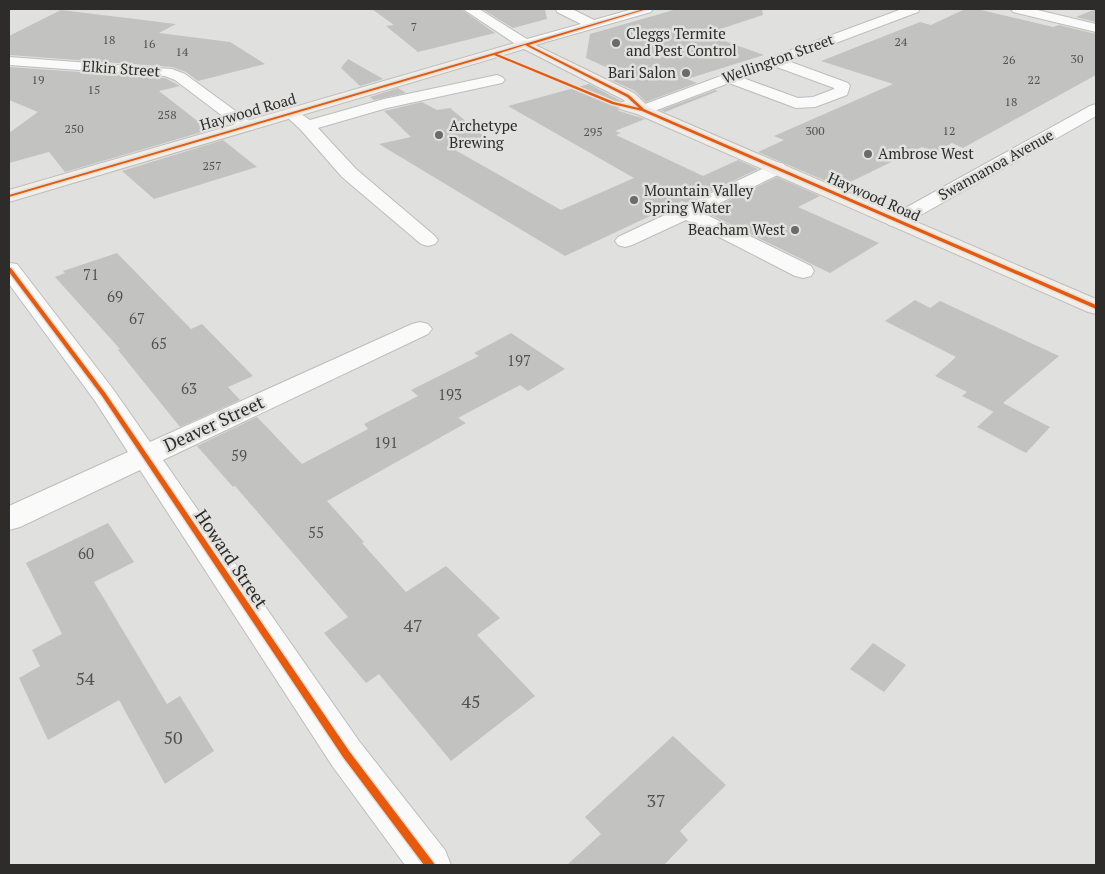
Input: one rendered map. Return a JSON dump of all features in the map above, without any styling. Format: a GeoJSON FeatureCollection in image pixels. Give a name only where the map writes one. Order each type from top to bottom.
{"type":"FeatureCollection","features":[{"type":"Feature","properties":{"kind":"main road","name":"Haywood Road"},"geometry":{"type":"LineString","coordinates":[[9,196],[525,44],[628,96],[643,110]]}},
{"type":"Feature","properties":{"kind":"main road","name":"Haywood Road"},"geometry":{"type":"LineString","coordinates":[[495,54],[613,103],[643,110],[1096,307]]}},
{"type":"Feature","properties":{"kind":"street"},"geometry":{"type":"LineString","coordinates":[[470,9],[525,44],[646,9]]}},
{"type":"Feature","properties":{"kind":"street"},"geometry":{"type":"LineString","coordinates":[[562,9],[592,24]]}},
{"type":"Feature","properties":{"kind":"street","name":"Wellington Street"},"geometry":{"type":"LineString","coordinates":[[643,110],[913,9]]}},
{"type":"Feature","properties":{"kind":"street"},"geometry":{"type":"LineString","coordinates":[[1018,9],[1096,28]]}},
{"type":"Feature","properties":{"kind":"street","name":"Elkin Street"},"geometry":{"type":"LineString","coordinates":[[9,61],[166,72],[180,77],[247,126]]}},
{"type":"Feature","properties":{"kind":"street"},"geometry":{"type":"LineString","coordinates":[[729,78],[796,103],[815,102],[841,92],[842,86],[774,61]]}},
{"type":"Feature","properties":{"kind":"street"},"geometry":{"type":"LineString","coordinates":[[437,70],[447,90]]}},
{"type":"Feature","properties":{"kind":"street"},"geometry":{"type":"LineString","coordinates":[[409,79],[447,90]]}},
{"type":"Feature","properties":{"kind":"street"},"geometry":{"type":"LineString","coordinates":[[307,126],[384,104],[497,80]]}},
{"type":"Feature","properties":{"kind":"street","name":"Swannanoa Avenue"},"geometry":{"type":"LineString","coordinates":[[896,221],[1096,108]]}},
{"type":"Feature","properties":{"kind":"street"},"geometry":{"type":"LineString","coordinates":[[289,113],[307,126],[349,173],[428,240]]}},
{"type":"Feature","properties":{"kind":"street"},"geometry":{"type":"LineString","coordinates":[[625,240],[777,168]]}},
{"type":"Feature","properties":{"kind":"street"},"geometry":{"type":"LineString","coordinates":[[686,212],[803,271]]}},
{"type":"Feature","properties":{"kind":"street","name":"Howard Street"},"geometry":{"type":"LineString","coordinates":[[9,269],[104,394],[346,754],[430,865]]}},
{"type":"Feature","properties":{"kind":"street","name":"Deaver Street"},"geometry":{"type":"LineString","coordinates":[[9,519],[420,329]]}},
{"type":"Feature","properties":{"kind":"building"},"geometry":{"type":"Polygon","coordinates":[[[372,9],[461,9],[495,33],[418,52],[386,26],[394,25],[372,9]]]}},
{"type":"Feature","properties":{"kind":"building"},"geometry":{"type":"Polygon","coordinates":[[[482,9],[545,9],[547,19],[513,28],[482,9]]]}},
{"type":"Feature","properties":{"kind":"building"},"geometry":{"type":"Polygon","coordinates":[[[677,9],[762,9],[763,15],[705,34],[764,55],[687,79],[697,83],[646,102],[635,91],[609,79],[623,75],[586,58],[590,34],[677,9]]]}},
{"type":"Feature","properties":{"kind":"building"},"geometry":{"type":"Polygon","coordinates":[[[965,9],[977,9],[1053,27],[1059,25],[1096,34],[1096,75],[963,148],[952,143],[936,152],[922,147],[840,187],[758,152],[784,140],[774,136],[893,84],[821,61],[920,22],[931,25],[965,9]]]}},
{"type":"Feature","properties":{"kind":"building"},"geometry":{"type":"Polygon","coordinates":[[[1096,9],[1096,22],[1076,17],[1096,9]]]}},
{"type":"Feature","properties":{"kind":"building"},"geometry":{"type":"Polygon","coordinates":[[[61,10],[176,24],[159,33],[230,42],[265,64],[198,81],[186,72],[172,67],[9,55],[9,36],[61,10]]]}},
{"type":"Feature","properties":{"kind":"building"},"geometry":{"type":"Polygon","coordinates":[[[348,59],[383,79],[360,86],[341,68],[348,59]]]}},
{"type":"Feature","properties":{"kind":"building"},"geometry":{"type":"Polygon","coordinates":[[[9,67],[165,78],[180,86],[159,91],[209,130],[65,172],[49,152],[9,163],[9,133],[38,112],[9,100],[9,67]]]}},
{"type":"Feature","properties":{"kind":"building"},"geometry":{"type":"Polygon","coordinates":[[[589,84],[621,101],[616,105],[619,111],[645,119],[615,131],[621,133],[616,135],[703,176],[738,160],[758,169],[686,203],[682,201],[565,256],[379,144],[411,137],[384,111],[422,102],[437,110],[450,108],[486,138],[448,146],[561,210],[634,178],[508,106],[589,84]]]}},
{"type":"Feature","properties":{"kind":"building"},"geometry":{"type":"Polygon","coordinates":[[[398,88],[406,93],[374,100],[370,97],[398,88]]]}},
{"type":"Feature","properties":{"kind":"building"},"geometry":{"type":"Polygon","coordinates":[[[715,90],[718,91],[665,112],[661,110],[715,90]]]}},
{"type":"Feature","properties":{"kind":"building"},"geometry":{"type":"Polygon","coordinates":[[[223,140],[257,167],[154,199],[122,171],[223,140]]]}},
{"type":"Feature","properties":{"kind":"building","name":"Beacham West"},"geometry":{"type":"Polygon","coordinates":[[[777,177],[820,196],[798,207],[879,243],[830,273],[705,212],[777,177]]]}},
{"type":"Feature","properties":{"kind":"building"},"geometry":{"type":"Polygon","coordinates":[[[117,253],[191,329],[202,324],[253,376],[228,387],[240,400],[180,427],[118,350],[120,349],[55,277],[65,273],[63,271],[117,253]]]}},
{"type":"Feature","properties":{"kind":"building"},"geometry":{"type":"Polygon","coordinates":[[[915,300],[930,308],[940,301],[1059,356],[1003,403],[1050,427],[1026,453],[977,427],[994,412],[962,396],[967,392],[935,376],[956,357],[885,321],[915,300]]]}},
{"type":"Feature","properties":{"kind":"building"},"geometry":{"type":"Polygon","coordinates":[[[511,333],[565,369],[528,391],[520,385],[458,418],[466,423],[327,501],[406,592],[446,566],[500,618],[477,635],[535,696],[451,761],[379,674],[366,683],[324,633],[348,617],[235,486],[233,487],[197,446],[257,417],[302,464],[368,429],[364,424],[418,396],[411,390],[479,356],[474,353],[511,333]]]}},
{"type":"Feature","properties":{"kind":"building"},"geometry":{"type":"Polygon","coordinates":[[[108,523],[134,562],[94,582],[167,704],[180,696],[214,751],[165,784],[119,700],[48,740],[19,678],[40,666],[32,650],[62,634],[26,563],[108,523]]]}},
{"type":"Feature","properties":{"kind":"building"},"geometry":{"type":"Polygon","coordinates":[[[873,643],[906,665],[884,692],[850,669],[873,643]]]}},
{"type":"Feature","properties":{"kind":"building"},"geometry":{"type":"Polygon","coordinates":[[[673,736],[726,785],[680,831],[688,840],[664,865],[567,865],[601,834],[585,817],[673,736]]]}},
{"type":"Feature","properties":{"kind":"cycle path"},"geometry":{"type":"LineString","coordinates":[[9,196],[646,9]]}},
{"type":"Feature","properties":{"kind":"cycle path"},"geometry":{"type":"LineString","coordinates":[[525,44],[628,96],[643,110]]}},
{"type":"Feature","properties":{"kind":"cycle path"},"geometry":{"type":"LineString","coordinates":[[495,54],[613,103],[643,110],[1096,307]]}},
{"type":"Feature","properties":{"kind":"cycle path"},"geometry":{"type":"LineString","coordinates":[[9,269],[104,395],[346,754],[430,865]]}},
{"type":"Feature","properties":{"kind":"place","name":"Cleggs Termite and Pest Control"},"geometry":{"type":"Point","coordinates":[616,43]}},
{"type":"Feature","properties":{"kind":"place","name":"Bari Salon"},"geometry":{"type":"Point","coordinates":[686,73]}},
{"type":"Feature","properties":{"kind":"place","name":"Archetype Brewing"},"geometry":{"type":"Point","coordinates":[439,135]}},
{"type":"Feature","properties":{"kind":"place","name":"Ambrose West"},"geometry":{"type":"Point","coordinates":[868,154]}},
{"type":"Feature","properties":{"kind":"place","name":"Mountain Valley Spring Water"},"geometry":{"type":"Point","coordinates":[634,200]}},
{"type":"Feature","properties":{"kind":"place","name":"Beacham West"},"geometry":{"type":"Point","coordinates":[795,230]}}]}
